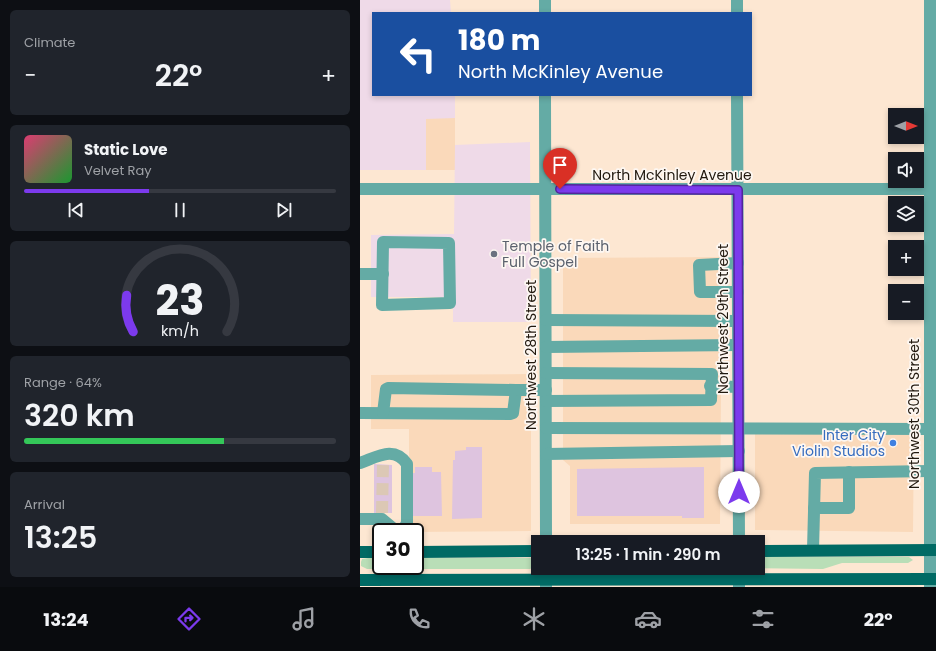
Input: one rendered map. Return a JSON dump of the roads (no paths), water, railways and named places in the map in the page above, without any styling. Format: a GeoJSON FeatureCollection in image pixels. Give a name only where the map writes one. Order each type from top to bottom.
{"type":"FeatureCollection","features":[{"type":"Feature","properties":{"kind":"main road"},"geometry":{"type":"LineString","coordinates":[[765,551],[933,550]]}},
{"type":"Feature","properties":{"kind":"main road"},"geometry":{"type":"LineString","coordinates":[[424,552],[531,551]]}},
{"type":"Feature","properties":{"kind":"main road"},"geometry":{"type":"LineString","coordinates":[[360,552],[372,552]]}},
{"type":"Feature","properties":{"kind":"main road"},"geometry":{"type":"LineString","coordinates":[[360,580],[412,583],[546,578],[618,583],[684,583],[739,578],[849,583],[932,582]]}},
{"type":"Feature","properties":{"kind":"street"},"geometry":{"type":"LineString","coordinates":[[545,0],[545,12]]}},
{"type":"Feature","properties":{"kind":"street"},"geometry":{"type":"LineString","coordinates":[[737,0],[737,12]]}},
{"type":"Feature","properties":{"kind":"street","name":"Northwest 30th Street"},"geometry":{"type":"LineString","coordinates":[[930,0],[933,189],[931,421],[929,471],[933,550],[932,582]]}},
{"type":"Feature","properties":{"kind":"street","name":"Northwest 28th Street"},"geometry":{"type":"LineString","coordinates":[[545,96],[546,535]]}},
{"type":"Feature","properties":{"kind":"street","name":"Northwest 29th Street"},"geometry":{"type":"LineString","coordinates":[[737,96],[739,535]]}},
{"type":"Feature","properties":{"kind":"street","name":"North McKinley Avenue"},"geometry":{"type":"LineString","coordinates":[[360,189],[933,189]]}},
{"type":"Feature","properties":{"kind":"street"},"geometry":{"type":"LineString","coordinates":[[383,242],[449,242],[450,303],[382,304],[383,274],[383,242]]}},
{"type":"Feature","properties":{"kind":"street"},"geometry":{"type":"LineString","coordinates":[[738,263],[699,265],[700,292],[738,292]]}},
{"type":"Feature","properties":{"kind":"street"},"geometry":{"type":"LineString","coordinates":[[360,274],[383,274]]}},
{"type":"Feature","properties":{"kind":"street"},"geometry":{"type":"LineString","coordinates":[[546,320],[738,321]]}},
{"type":"Feature","properties":{"kind":"street"},"geometry":{"type":"LineString","coordinates":[[546,347],[738,345]]}},
{"type":"Feature","properties":{"kind":"street"},"geometry":{"type":"LineString","coordinates":[[383,413],[384,396],[386,389],[388,388],[516,390],[546,396],[711,400],[710,386],[712,374],[546,373]]}},
{"type":"Feature","properties":{"kind":"street"},"geometry":{"type":"LineString","coordinates":[[710,386],[738,387]]}},
{"type":"Feature","properties":{"kind":"street"},"geometry":{"type":"LineString","coordinates":[[360,413],[510,414],[515,410],[516,390]]}},
{"type":"Feature","properties":{"kind":"street"},"geometry":{"type":"LineString","coordinates":[[546,428],[738,428],[931,421]]}},
{"type":"Feature","properties":{"kind":"street"},"geometry":{"type":"LineString","coordinates":[[546,454],[738,452]]}},
{"type":"Feature","properties":{"kind":"street"},"geometry":{"type":"LineString","coordinates":[[360,463],[383,459],[395,454],[400,456],[407,464],[407,523]]}},
{"type":"Feature","properties":{"kind":"street"},"geometry":{"type":"LineString","coordinates":[[813,550],[815,473],[929,471]]}},
{"type":"Feature","properties":{"kind":"street"},"geometry":{"type":"LineString","coordinates":[[814,508],[849,508],[849,472]]}},
{"type":"Feature","properties":{"kind":"street"},"geometry":{"type":"LineString","coordinates":[[360,519],[382,516],[388,523]]}},
{"type":"Feature","properties":{"kind":"tunnel"},"geometry":{"type":"LineString","coordinates":[[382,513],[383,464]]}},
{"type":"Feature","properties":{"kind":"place","name":"Temple of Faith Full Gospel"},"geometry":{"type":"Point","coordinates":[494,254]}},
{"type":"Feature","properties":{"kind":"place","name":"Inter City Violin Studios"},"geometry":{"type":"Point","coordinates":[893,443]}}]}
